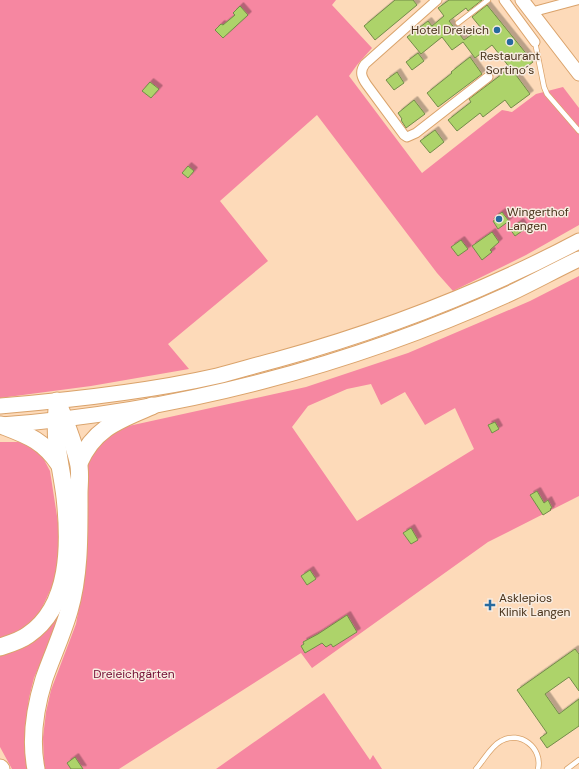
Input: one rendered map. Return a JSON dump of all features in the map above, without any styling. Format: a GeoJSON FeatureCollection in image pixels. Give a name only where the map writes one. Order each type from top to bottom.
{"type":"FeatureCollection","features":[{"type":"Feature","properties":{"kind":"highway"},"geometry":{"type":"LineString","coordinates":[[36,769],[34,729],[39,699],[44,680],[69,612],[77,570],[79,462],[60,419],[57,401]]}},
{"type":"Feature","properties":{"kind":"highway"},"geometry":{"type":"LineString","coordinates":[[79,462],[89,443],[101,431],[121,419],[152,406]]}},
{"type":"Feature","properties":{"kind":"highway"},"geometry":{"type":"LineString","coordinates":[[0,647],[28,636],[38,627],[52,609],[60,590],[65,570],[67,514],[57,447],[60,419]]}},
{"type":"Feature","properties":{"kind":"highway"},"geometry":{"type":"LineString","coordinates":[[1,425],[38,442],[49,450],[60,466]]}},
{"type":"Feature","properties":{"kind":"main road"},"geometry":{"type":"LineString","coordinates":[[522,0],[579,74]]}},
{"type":"Feature","properties":{"kind":"main road"},"geometry":{"type":"LineString","coordinates":[[0,406],[57,401],[217,376],[347,339],[448,301],[498,280],[579,241]]}},
{"type":"Feature","properties":{"kind":"main road"},"geometry":{"type":"LineString","coordinates":[[1,425],[60,419],[152,406],[224,391],[359,352],[457,316],[579,259]]}},
{"type":"Feature","properties":{"kind":"street"},"geometry":{"type":"LineString","coordinates":[[438,0],[365,64],[361,72],[367,85],[407,137],[416,133],[488,78]]}},
{"type":"Feature","properties":{"kind":"street"},"geometry":{"type":"LineString","coordinates":[[504,0],[534,42]]}},
{"type":"Feature","properties":{"kind":"street"},"geometry":{"type":"LineString","coordinates":[[532,12],[576,0]]}},
{"type":"Feature","properties":{"kind":"lane"},"geometry":{"type":"LineString","coordinates":[[458,23],[488,0]]}},
{"type":"Feature","properties":{"kind":"lane"},"geometry":{"type":"LineString","coordinates":[[534,42],[547,94],[579,131]]}},
{"type":"Feature","properties":{"kind":"lane"},"geometry":{"type":"LineString","coordinates":[[476,769],[496,744],[509,738],[518,737],[530,744],[537,752],[540,761],[538,769]]}},
{"type":"Feature","properties":{"kind":"lane"},"geometry":{"type":"LineString","coordinates":[[567,769],[579,760]]}},
{"type":"Feature","properties":{"kind":"green space"},"geometry":{"type":"Polygon","coordinates":[[[0,0],[336,0],[332,5],[372,48],[349,76],[422,173],[502,110],[512,112],[536,94],[563,87],[579,108],[579,225],[526,255],[453,291],[437,273],[317,115],[220,201],[268,261],[168,344],[189,369],[91,386],[0,398],[0,0]]]}},
{"type":"Feature","properties":{"kind":"green space","name":"Dreieichgärten"},"geometry":{"type":"Polygon","coordinates":[[[579,276],[579,496],[488,542],[312,668],[301,653],[119,769],[44,769],[43,737],[46,712],[51,690],[76,624],[82,591],[86,542],[88,465],[94,448],[107,437],[124,427],[306,387],[408,353],[530,301],[579,276]],[[371,384],[347,389],[308,406],[292,427],[357,521],[474,449],[455,408],[425,425],[405,392],[381,405],[371,384]]]}},
{"type":"Feature","properties":{"kind":"green space"},"geometry":{"type":"Polygon","coordinates":[[[0,442],[19,442],[38,448],[50,471],[61,542],[58,574],[39,614],[24,629],[9,637],[0,639],[0,442]]]}},
{"type":"Feature","properties":{"kind":"green space"},"geometry":{"type":"Polygon","coordinates":[[[67,581],[60,618],[34,678],[29,698],[26,725],[28,769],[12,769],[0,747],[0,652],[26,641],[67,581]]]}},
{"type":"Feature","properties":{"kind":"green space"},"geometry":{"type":"Polygon","coordinates":[[[324,693],[370,760],[373,755],[382,769],[216,769],[324,693]]]}},
{"type":"Feature","properties":{"kind":"building"},"geometry":{"type":"Polygon","coordinates":[[[395,0],[413,0],[417,5],[375,40],[364,26],[395,0]]]}},
{"type":"Feature","properties":{"kind":"building"},"geometry":{"type":"Polygon","coordinates":[[[449,0],[482,0],[468,11],[466,8],[449,21],[464,40],[481,28],[472,17],[487,5],[533,62],[516,75],[530,94],[511,108],[505,100],[483,117],[480,113],[457,131],[448,120],[471,102],[469,99],[510,68],[492,45],[475,58],[463,42],[452,50],[442,37],[421,54],[407,37],[428,21],[432,26],[444,16],[438,8],[449,0]]]}},
{"type":"Feature","properties":{"kind":"building"},"geometry":{"type":"Polygon","coordinates":[[[240,6],[248,15],[223,38],[215,30],[235,15],[233,13],[240,6]]]}},
{"type":"Feature","properties":{"kind":"building"},"geometry":{"type":"Polygon","coordinates":[[[418,53],[424,61],[412,70],[406,62],[418,53]]]}},
{"type":"Feature","properties":{"kind":"building"},"geometry":{"type":"Polygon","coordinates":[[[470,57],[482,74],[438,107],[427,93],[470,57]]]}},
{"type":"Feature","properties":{"kind":"building"},"geometry":{"type":"Polygon","coordinates":[[[397,72],[404,83],[394,90],[386,80],[397,72]]]}},
{"type":"Feature","properties":{"kind":"building"},"geometry":{"type":"Polygon","coordinates":[[[150,82],[159,89],[151,98],[142,91],[150,82]]]}},
{"type":"Feature","properties":{"kind":"building"},"geometry":{"type":"Polygon","coordinates":[[[414,100],[425,114],[406,128],[398,113],[414,100]]]}},
{"type":"Feature","properties":{"kind":"building"},"geometry":{"type":"Polygon","coordinates":[[[435,130],[444,142],[430,153],[420,141],[435,130]]]}},
{"type":"Feature","properties":{"kind":"building"},"geometry":{"type":"Polygon","coordinates":[[[188,166],[194,171],[188,178],[182,173],[188,166]]]}},
{"type":"Feature","properties":{"kind":"building"},"geometry":{"type":"Polygon","coordinates":[[[502,212],[509,221],[498,229],[493,221],[495,220],[494,218],[502,212]]]}},
{"type":"Feature","properties":{"kind":"building"},"geometry":{"type":"Polygon","coordinates":[[[520,222],[525,229],[515,236],[510,229],[520,222]]]}},
{"type":"Feature","properties":{"kind":"building"},"geometry":{"type":"Polygon","coordinates":[[[492,232],[499,242],[490,250],[492,252],[482,260],[472,246],[492,232]]]}},
{"type":"Feature","properties":{"kind":"building"},"geometry":{"type":"Polygon","coordinates":[[[461,240],[468,249],[458,256],[451,247],[461,240]]]}},
{"type":"Feature","properties":{"kind":"building"},"geometry":{"type":"Polygon","coordinates":[[[495,422],[499,429],[492,433],[488,425],[495,422]]]}},
{"type":"Feature","properties":{"kind":"building"},"geometry":{"type":"Polygon","coordinates":[[[537,491],[544,503],[548,500],[552,508],[543,515],[530,495],[537,491]]]}},
{"type":"Feature","properties":{"kind":"building"},"geometry":{"type":"Polygon","coordinates":[[[411,528],[418,540],[411,544],[403,533],[411,528]]]}},
{"type":"Feature","properties":{"kind":"building"},"geometry":{"type":"Polygon","coordinates":[[[310,570],[316,579],[307,585],[301,576],[310,570]]]}},
{"type":"Feature","properties":{"kind":"building"},"geometry":{"type":"Polygon","coordinates":[[[347,615],[357,632],[333,647],[331,644],[326,647],[322,643],[305,653],[301,646],[304,644],[303,642],[347,615]]]}},
{"type":"Feature","properties":{"kind":"building"},"geometry":{"type":"Polygon","coordinates":[[[575,649],[579,654],[579,691],[569,677],[545,694],[559,714],[579,699],[579,726],[547,748],[540,738],[547,733],[517,690],[575,649]]]}},
{"type":"Feature","properties":{"kind":"building"},"geometry":{"type":"Polygon","coordinates":[[[75,757],[83,769],[71,769],[67,763],[75,757]]]}},
{"type":"Feature","properties":{"kind":"place","name":"Hotel Dreieich"},"geometry":{"type":"Point","coordinates":[497,30]}},
{"type":"Feature","properties":{"kind":"place","name":"Restaurant Sortino´s"},"geometry":{"type":"Point","coordinates":[510,42]}},
{"type":"Feature","properties":{"kind":"place","name":"Wingerthof Langen"},"geometry":{"type":"Point","coordinates":[499,219]}},
{"type":"Feature","properties":{"kind":"place","name":"Asklepios Klinik Langen"},"geometry":{"type":"Point","coordinates":[490,605]}}]}
